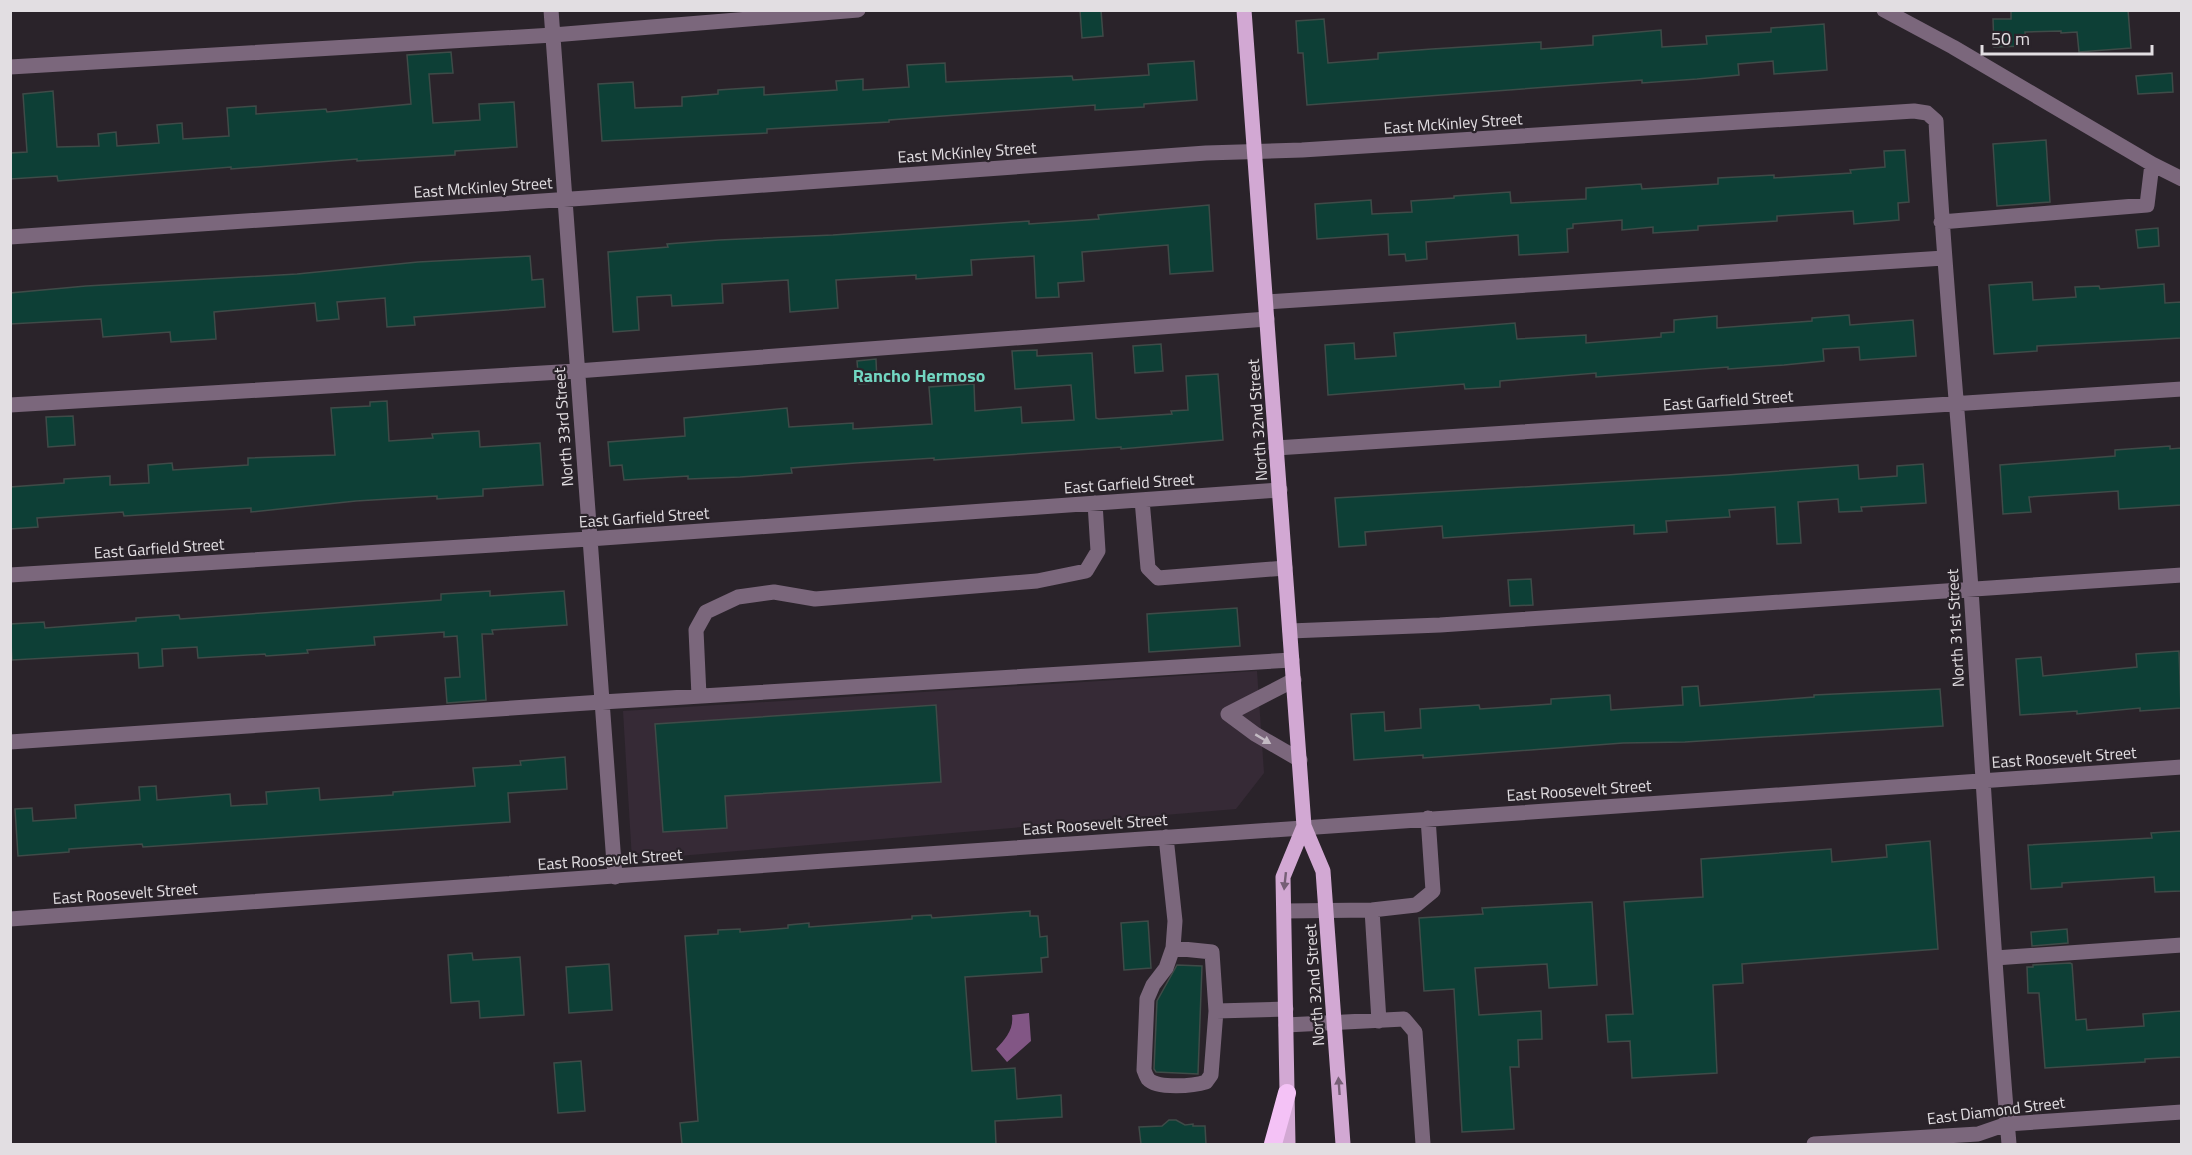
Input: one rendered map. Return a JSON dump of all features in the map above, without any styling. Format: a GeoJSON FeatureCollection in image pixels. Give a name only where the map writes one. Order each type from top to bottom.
{"type":"FeatureCollection","features":[{"type":"Feature","properties":{"kind":"highway"},"geometry":{"type":"LineString","coordinates":[[1273,1144],[1287,1093]]}},
{"type":"Feature","properties":{"kind":"main road","name":"North 32nd Street"},"geometry":{"type":"LineString","coordinates":[[1244,10],[1304,826],[1323,871],[1343,1144]]}},
{"type":"Feature","properties":{"kind":"main road","name":"North 32nd Street"},"geometry":{"type":"LineString","coordinates":[[1288,1144],[1283,877],[1304,826]]}},
{"type":"Feature","properties":{"kind":"street","name":"North 33rd Street"},"geometry":{"type":"LineString","coordinates":[[551,10],[615,877]]}},
{"type":"Feature","properties":{"kind":"street"},"geometry":{"type":"LineString","coordinates":[[10,67],[553,35],[858,10]]}},
{"type":"Feature","properties":{"kind":"street"},"geometry":{"type":"LineString","coordinates":[[1884,10],[1953,47],[2152,164],[2181,178]]}},
{"type":"Feature","properties":{"kind":"street","name":"East McKinley Street"},"geometry":{"type":"LineString","coordinates":[[10,237],[565,200],[1206,153],[1255,152],[1914,111],[1927,113]]}},
{"type":"Feature","properties":{"kind":"street","name":"North 31st Street"},"geometry":{"type":"LineString","coordinates":[[1927,113],[1936,121],[1941,222],[1971,591],[1982,780],[2009,1144]]}},
{"type":"Feature","properties":{"kind":"street"},"geometry":{"type":"LineString","coordinates":[[1941,222],[2146,205],[2152,164]]}},
{"type":"Feature","properties":{"kind":"street"},"geometry":{"type":"LineString","coordinates":[[1266,302],[1944,258]]}},
{"type":"Feature","properties":{"kind":"street"},"geometry":{"type":"LineString","coordinates":[[10,405],[577,370],[1267,319]]}},
{"type":"Feature","properties":{"kind":"street","name":"East Garfield Street"},"geometry":{"type":"LineString","coordinates":[[1276,448],[2181,389]]}},
{"type":"Feature","properties":{"kind":"street","name":"East Garfield Street"},"geometry":{"type":"LineString","coordinates":[[10,575],[589,539],[1280,490]]}},
{"type":"Feature","properties":{"kind":"street"},"geometry":{"type":"LineString","coordinates":[[1142,500],[1148,568],[1158,578],[1286,568]]}},
{"type":"Feature","properties":{"kind":"street"},"geometry":{"type":"LineString","coordinates":[[699,696],[696,630],[706,612],[738,597],[774,592],[814,599],[1037,581],[1086,571],[1098,551],[1095,503]]}},
{"type":"Feature","properties":{"kind":"street"},"geometry":{"type":"LineString","coordinates":[[1290,631],[1440,625],[1971,591],[2181,575]]}},
{"type":"Feature","properties":{"kind":"street"},"geometry":{"type":"LineString","coordinates":[[10,742],[602,702],[1292,660]]}},
{"type":"Feature","properties":{"kind":"street"},"geometry":{"type":"LineString","coordinates":[[1294,680],[1228,714],[1255,734],[1299,760]]}},
{"type":"Feature","properties":{"kind":"street","name":"East Roosevelt Street"},"geometry":{"type":"LineString","coordinates":[[10,919],[1304,826],[2181,767]]}},
{"type":"Feature","properties":{"kind":"street"},"geometry":{"type":"LineString","coordinates":[[1284,911],[1372,910],[1416,905],[1433,891],[1428,818]]}},
{"type":"Feature","properties":{"kind":"street"},"geometry":{"type":"LineString","coordinates":[[1166,837],[1175,921],[1173,948],[1166,968],[1153,985],[1148,999],[1144,1070],[1149,1080],[1158,1084],[1180,1085],[1206,1082],[1211,1075],[1216,1011],[1212,952],[1173,948]]}},
{"type":"Feature","properties":{"kind":"street"},"geometry":{"type":"LineString","coordinates":[[1372,910],[1379,1021]]}},
{"type":"Feature","properties":{"kind":"street"},"geometry":{"type":"LineString","coordinates":[[1995,958],[2181,945]]}},
{"type":"Feature","properties":{"kind":"street"},"geometry":{"type":"LineString","coordinates":[[1216,1011],[1286,1009]]}},
{"type":"Feature","properties":{"kind":"street"},"geometry":{"type":"LineString","coordinates":[[1286,1025],[1404,1019],[1415,1032],[1423,1144]]}},
{"type":"Feature","properties":{"kind":"street","name":"East Diamond Street"},"geometry":{"type":"LineString","coordinates":[[1814,1144],[1978,1134],[2007,1124],[2181,1112]]}},
{"type":"Feature","properties":{"kind":"shaded area"},"geometry":{"type":"Polygon","coordinates":[[[1257,671],[1264,773],[1236,809],[632,860],[623,711],[1257,671]]]}},
{"type":"Feature","properties":{"kind":"shaded area"},"geometry":{"type":"Polygon","coordinates":[[[1029,1013],[1031,1041],[1007,1062],[996,1049],[1010,1030],[1012,1015],[1029,1013]]]}},
{"type":"Feature","properties":{"kind":"building"},"geometry":{"type":"Polygon","coordinates":[[[1080,10],[1101,10],[1103,36],[1082,38],[1080,10]]]}},
{"type":"Feature","properties":{"kind":"building"},"geometry":{"type":"Polygon","coordinates":[[[2128,10],[2131,48],[2079,52],[2077,32],[2061,33],[2061,31],[2025,32],[2026,46],[1994,47],[1993,19],[2011,19],[2011,11],[2128,10]]]}},
{"type":"Feature","properties":{"kind":"building"},"geometry":{"type":"Polygon","coordinates":[[[1324,19],[1328,63],[1378,59],[1378,53],[1432,49],[1541,42],[1541,49],[1593,45],[1593,36],[1661,30],[1662,47],[1707,44],[1706,36],[1771,32],[1771,28],[1824,24],[1827,70],[1774,74],[1773,61],[1738,64],[1739,75],[1697,79],[1642,83],[1642,80],[1307,105],[1303,53],[1298,53],[1296,21],[1324,19]]]}},
{"type":"Feature","properties":{"kind":"building"},"geometry":{"type":"Polygon","coordinates":[[[451,52],[453,73],[429,74],[433,123],[480,120],[479,104],[514,102],[517,147],[455,151],[455,155],[357,161],[357,159],[231,169],[231,167],[58,181],[57,176],[10,179],[10,153],[27,152],[23,94],[53,91],[57,147],[99,146],[98,134],[116,132],[117,146],[159,143],[157,125],[182,123],[183,139],[229,136],[227,108],[256,106],[256,114],[326,109],[327,112],[411,104],[407,55],[451,52]]]}},
{"type":"Feature","properties":{"kind":"building"},"geometry":{"type":"Polygon","coordinates":[[[1194,61],[1197,100],[1144,104],[1144,107],[1095,110],[1095,105],[889,120],[889,122],[767,129],[767,133],[602,141],[598,84],[633,82],[635,108],[682,106],[682,97],[718,94],[718,90],[764,87],[764,95],[837,90],[836,81],[863,79],[863,90],[909,87],[907,65],[945,63],[946,82],[1072,76],[1073,80],[1149,75],[1148,64],[1194,61]]]}},
{"type":"Feature","properties":{"kind":"building"},"geometry":{"type":"Polygon","coordinates":[[[2172,73],[2173,92],[2138,94],[2136,76],[2172,73]]]}},
{"type":"Feature","properties":{"kind":"building"},"geometry":{"type":"Polygon","coordinates":[[[2046,140],[2050,202],[1997,206],[1993,144],[2046,140]]]}},
{"type":"Feature","properties":{"kind":"building"},"geometry":{"type":"Polygon","coordinates":[[[1905,150],[1909,202],[1898,203],[1899,220],[1854,224],[1853,211],[1777,216],[1777,221],[1698,226],[1698,230],[1653,233],[1653,227],[1622,230],[1622,220],[1573,224],[1573,228],[1567,229],[1568,252],[1519,255],[1518,235],[1426,242],[1427,259],[1406,261],[1405,254],[1389,255],[1388,234],[1317,239],[1315,204],[1371,200],[1372,214],[1412,212],[1411,201],[1510,192],[1511,203],[1586,199],[1586,188],[1641,184],[1642,189],[1718,184],[1718,178],[1774,175],[1774,178],[1851,173],[1850,170],[1885,167],[1884,151],[1905,150]]]}},
{"type":"Feature","properties":{"kind":"building"},"geometry":{"type":"Polygon","coordinates":[[[1209,205],[1213,271],[1170,274],[1168,245],[1082,252],[1084,281],[1058,283],[1059,297],[1036,298],[1034,256],[971,260],[972,275],[916,279],[916,275],[836,280],[838,308],[790,312],[788,280],[722,284],[723,303],[672,306],[671,295],[637,297],[639,330],[613,332],[608,252],[719,240],[833,235],[1029,221],[1029,224],[1099,219],[1098,215],[1209,205]]]}},
{"type":"Feature","properties":{"kind":"building"},"geometry":{"type":"Polygon","coordinates":[[[2158,228],[2159,246],[2138,248],[2136,230],[2158,228]]]}},
{"type":"Feature","properties":{"kind":"building"},"geometry":{"type":"Polygon","coordinates":[[[530,256],[532,280],[543,279],[545,307],[414,317],[415,325],[387,327],[385,298],[337,302],[339,319],[317,321],[315,303],[214,312],[216,339],[171,342],[170,332],[103,337],[101,319],[10,324],[10,293],[86,286],[297,274],[418,262],[530,256]]]}},
{"type":"Feature","properties":{"kind":"building"},"geometry":{"type":"Polygon","coordinates":[[[2032,282],[2033,300],[2076,297],[2075,287],[2099,286],[2100,289],[2164,284],[2165,303],[2181,302],[2181,338],[2037,346],[2037,351],[1994,354],[1989,285],[2032,282]]]}},
{"type":"Feature","properties":{"kind":"building"},"geometry":{"type":"Polygon","coordinates":[[[1849,315],[1850,325],[1913,320],[1916,356],[1860,360],[1859,347],[1823,349],[1824,361],[1784,365],[1596,377],[1596,373],[1500,381],[1500,387],[1465,389],[1464,384],[1328,395],[1325,345],[1354,343],[1355,359],[1396,356],[1394,333],[1515,323],[1517,339],[1586,335],[1586,343],[1661,337],[1661,333],[1674,332],[1674,320],[1717,316],[1717,328],[1812,321],[1812,318],[1849,315]]]}},
{"type":"Feature","properties":{"kind":"building"},"geometry":{"type":"Polygon","coordinates":[[[1161,344],[1163,371],[1135,373],[1133,346],[1161,344]]]}},
{"type":"Feature","properties":{"kind":"building"},"geometry":{"type":"Polygon","coordinates":[[[1037,350],[1037,356],[1092,353],[1096,418],[1099,419],[1172,414],[1171,411],[1188,410],[1186,376],[1218,374],[1223,440],[1121,449],[1121,447],[856,463],[791,468],[792,473],[740,477],[688,479],[688,476],[624,480],[622,465],[610,466],[608,442],[685,436],[684,418],[787,408],[789,427],[853,423],[853,429],[932,424],[929,387],[974,384],[975,411],[1021,407],[1022,423],[1074,420],[1071,385],[1015,389],[1012,351],[1037,350]]]}},
{"type":"Feature","properties":{"kind":"building"},"geometry":{"type":"Polygon","coordinates":[[[876,359],[877,383],[859,384],[857,361],[876,359]]]}},
{"type":"Feature","properties":{"kind":"building"},"geometry":{"type":"Polygon","coordinates":[[[387,401],[389,441],[433,438],[432,434],[479,431],[480,447],[540,443],[543,485],[483,489],[483,496],[437,499],[437,496],[356,501],[251,512],[251,508],[124,516],[123,512],[37,518],[38,527],[10,529],[10,487],[64,483],[64,479],[110,476],[110,485],[149,483],[148,465],[172,463],[173,470],[248,465],[248,458],[335,455],[331,408],[370,406],[370,402],[387,401]]]}},
{"type":"Feature","properties":{"kind":"building"},"geometry":{"type":"Polygon","coordinates":[[[73,416],[75,445],[48,447],[46,417],[73,416]]]}},
{"type":"Feature","properties":{"kind":"building"},"geometry":{"type":"Polygon","coordinates":[[[2170,446],[2170,449],[2181,448],[2181,505],[2119,509],[2118,491],[2029,497],[2031,512],[2003,514],[2000,465],[2115,456],[2115,450],[2170,446]]]}},
{"type":"Feature","properties":{"kind":"building"},"geometry":{"type":"Polygon","coordinates":[[[1923,464],[1926,503],[1861,507],[1862,511],[1839,512],[1838,499],[1798,502],[1801,543],[1777,544],[1775,507],[1729,510],[1730,517],[1666,521],[1667,532],[1634,534],[1634,525],[1443,538],[1442,526],[1365,532],[1366,545],[1339,547],[1335,498],[1858,465],[1859,479],[1897,476],[1897,466],[1923,464]]]}},
{"type":"Feature","properties":{"kind":"building"},"geometry":{"type":"Polygon","coordinates":[[[1531,579],[1533,605],[1510,606],[1508,580],[1531,579]]]}},
{"type":"Feature","properties":{"kind":"building"},"geometry":{"type":"Polygon","coordinates":[[[490,591],[490,596],[564,591],[567,625],[492,630],[493,634],[482,634],[486,700],[447,703],[445,678],[460,677],[457,636],[444,637],[444,632],[374,637],[375,645],[307,650],[308,653],[266,656],[265,654],[198,658],[197,647],[162,649],[163,666],[139,668],[138,653],[12,660],[10,624],[44,622],[45,628],[136,621],[136,618],[179,615],[180,619],[441,600],[441,594],[490,591]]]}},
{"type":"Feature","properties":{"kind":"building"},"geometry":{"type":"Polygon","coordinates":[[[1237,608],[1240,646],[1149,652],[1147,614],[1237,608]]]}},
{"type":"Feature","properties":{"kind":"building"},"geometry":{"type":"Polygon","coordinates":[[[2179,651],[2181,708],[2020,715],[2016,659],[2041,657],[2043,676],[2137,667],[2136,654],[2179,651]]]}},
{"type":"Feature","properties":{"kind":"building"},"geometry":{"type":"Polygon","coordinates":[[[1698,686],[1700,706],[1814,697],[1814,695],[1940,689],[1943,726],[1685,742],[1623,743],[1423,758],[1423,755],[1354,760],[1351,714],[1384,712],[1385,731],[1421,728],[1420,709],[1479,705],[1480,709],[1551,704],[1551,699],[1610,695],[1611,710],[1683,705],[1682,687],[1698,686]]]}},
{"type":"Feature","properties":{"kind":"building"},"geometry":{"type":"Polygon","coordinates":[[[936,705],[941,782],[725,796],[727,828],[663,832],[655,724],[936,705]]]}},
{"type":"Feature","properties":{"kind":"building"},"geometry":{"type":"Polygon","coordinates":[[[565,757],[567,789],[508,793],[510,822],[143,847],[142,844],[69,849],[69,852],[18,856],[15,809],[32,808],[33,821],[76,818],[75,805],[140,800],[139,787],[156,786],[157,800],[230,794],[231,806],[267,804],[266,792],[319,788],[320,800],[393,795],[393,792],[475,786],[473,768],[521,765],[520,761],[565,757]]]}},
{"type":"Feature","properties":{"kind":"building"},"geometry":{"type":"Polygon","coordinates":[[[2181,831],[2181,891],[2155,892],[2154,877],[2062,883],[2062,887],[2031,889],[2028,845],[2152,838],[2151,833],[2181,831]]]}},
{"type":"Feature","properties":{"kind":"building"},"geometry":{"type":"Polygon","coordinates":[[[1930,841],[1938,949],[1742,964],[1743,983],[1713,985],[1717,1073],[1632,1078],[1630,1041],[1608,1042],[1606,1015],[1633,1014],[1624,902],[1703,897],[1701,859],[1831,849],[1832,862],[1887,857],[1886,845],[1930,841]]]}},
{"type":"Feature","properties":{"kind":"building"},"geometry":{"type":"Polygon","coordinates":[[[1592,902],[1597,985],[1549,988],[1547,964],[1475,968],[1479,1015],[1541,1011],[1542,1039],[1518,1040],[1519,1067],[1510,1067],[1514,1129],[1462,1132],[1454,989],[1424,991],[1419,918],[1483,914],[1482,908],[1592,902]]]}},
{"type":"Feature","properties":{"kind":"building"},"geometry":{"type":"Polygon","coordinates":[[[1030,911],[1030,916],[1038,916],[1040,937],[1047,936],[1048,957],[1041,958],[1042,972],[965,977],[972,1071],[1015,1068],[1017,1099],[1061,1095],[1062,1117],[995,1121],[996,1144],[682,1144],[680,1123],[698,1121],[685,936],[718,934],[718,930],[740,929],[740,932],[788,928],[788,925],[809,923],[809,927],[912,919],[912,916],[931,915],[932,918],[1030,911]]]}},
{"type":"Feature","properties":{"kind":"building"},"geometry":{"type":"Polygon","coordinates":[[[1148,921],[1151,968],[1124,970],[1121,923],[1148,921]]]}},
{"type":"Feature","properties":{"kind":"building"},"geometry":{"type":"Polygon","coordinates":[[[2067,929],[2068,943],[2032,946],[2031,932],[2067,929]]]}},
{"type":"Feature","properties":{"kind":"building"},"geometry":{"type":"Polygon","coordinates":[[[472,953],[473,960],[520,957],[524,1015],[480,1018],[479,1001],[451,1003],[448,955],[472,953]]]}},
{"type":"Feature","properties":{"kind":"building"},"geometry":{"type":"Polygon","coordinates":[[[609,964],[612,1010],[569,1013],[566,967],[609,964]]]}},
{"type":"Feature","properties":{"kind":"building"},"geometry":{"type":"Polygon","coordinates":[[[2072,964],[2076,1020],[2086,1019],[2087,1030],[2144,1026],[2143,1014],[2181,1011],[2181,1057],[2145,1059],[2145,1062],[2045,1068],[2039,993],[2028,993],[2027,967],[2072,964]]]}},
{"type":"Feature","properties":{"kind":"building"},"geometry":{"type":"Polygon","coordinates":[[[1177,965],[1202,966],[1198,1074],[1156,1072],[1154,1069],[1157,1001],[1177,965]]]}},
{"type":"Feature","properties":{"kind":"building"},"geometry":{"type":"Polygon","coordinates":[[[581,1061],[585,1111],[558,1113],[554,1063],[581,1061]]]}},
{"type":"Feature","properties":{"kind":"building"},"geometry":{"type":"Polygon","coordinates":[[[1169,1120],[1176,1120],[1185,1125],[1205,1126],[1206,1144],[1141,1144],[1139,1127],[1162,1126],[1169,1120]]]}},
{"type":"Feature","properties":{"kind":"district","name":"Rancho Hermoso"},"geometry":{"type":"Point","coordinates":[919,376]}}]}
